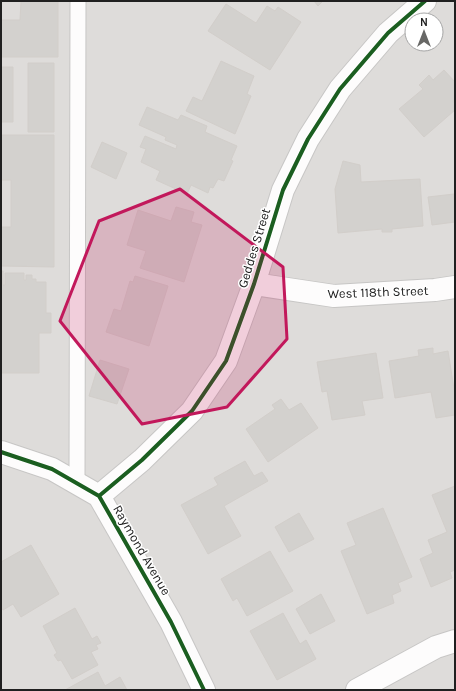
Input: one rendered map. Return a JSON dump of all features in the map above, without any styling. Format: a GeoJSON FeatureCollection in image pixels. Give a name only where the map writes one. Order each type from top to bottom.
{"type":"FeatureCollection","features":[{"type":"Feature","properties":{"kind":"street","name":"Geddes Street"},"geometry":{"type":"LineString","coordinates":[[99,496],[142,460],[192,411],[226,361],[254,284],[283,190],[308,139],[340,88],[388,33],[425,1]]}},
{"type":"Feature","properties":{"kind":"street","name":"West 118th Street"},"geometry":{"type":"LineString","coordinates":[[254,284],[334,296],[435,290],[455,287]]}},
{"type":"Feature","properties":{"kind":"street","name":"Raymond Avenue"},"geometry":{"type":"LineString","coordinates":[[1,452],[52,469],[99,496],[171,622],[204,690]]}},
{"type":"Feature","properties":{"kind":"street"},"geometry":{"type":"LineString","coordinates":[[357,690],[436,647],[455,641]]}},
{"type":"Feature","properties":{"kind":"lane"},"geometry":{"type":"LineString","coordinates":[[77,483],[78,1]]}},
{"type":"Feature","properties":{"kind":"highlighted area"},"geometry":{"type":"Polygon","coordinates":[[[180,189],[283,267],[287,339],[227,407],[142,424],[60,321],[99,221],[180,189]]]}},
{"type":"Feature","properties":{"kind":"shaded area"},"geometry":{"type":"Polygon","coordinates":[[[1,1],[455,1],[455,690],[1,690],[1,1]]]}},
{"type":"Feature","properties":{"kind":"building"},"geometry":{"type":"Polygon","coordinates":[[[21,1],[58,1],[58,57],[1,57],[1,20],[20,20],[21,1]]]}},
{"type":"Feature","properties":{"kind":"building"},"geometry":{"type":"Polygon","coordinates":[[[314,1],[323,1],[318,6],[314,1]]]}},
{"type":"Feature","properties":{"kind":"building"},"geometry":{"type":"Polygon","coordinates":[[[226,4],[256,23],[267,6],[275,11],[278,7],[301,22],[270,70],[208,31],[226,4]]]}},
{"type":"Feature","properties":{"kind":"building"},"geometry":{"type":"Polygon","coordinates":[[[221,61],[254,76],[247,94],[251,96],[235,134],[186,111],[193,97],[202,101],[221,61]]]}},
{"type":"Feature","properties":{"kind":"building"},"geometry":{"type":"Polygon","coordinates":[[[28,63],[54,63],[54,132],[28,132],[28,63]]]}},
{"type":"Feature","properties":{"kind":"building"},"geometry":{"type":"Polygon","coordinates":[[[1,67],[13,67],[13,122],[1,122],[1,67]]]}},
{"type":"Feature","properties":{"kind":"building"},"geometry":{"type":"Polygon","coordinates":[[[444,70],[455,82],[455,99],[453,101],[455,104],[455,110],[424,137],[399,109],[423,89],[419,85],[429,75],[433,80],[444,70]]]}},
{"type":"Feature","properties":{"kind":"building"},"geometry":{"type":"Polygon","coordinates":[[[147,107],[178,120],[181,115],[207,126],[205,132],[237,146],[231,160],[233,161],[224,181],[218,179],[213,188],[210,187],[208,193],[191,185],[187,194],[156,180],[160,171],[141,162],[146,149],[140,147],[145,136],[176,149],[177,145],[165,140],[166,137],[139,125],[147,107]]]}},
{"type":"Feature","properties":{"kind":"building"},"geometry":{"type":"Polygon","coordinates":[[[1,135],[54,135],[54,267],[1,266],[1,227],[11,227],[11,180],[1,180],[1,135]]]}},
{"type":"Feature","properties":{"kind":"building"},"geometry":{"type":"Polygon","coordinates":[[[102,142],[127,153],[116,179],[91,167],[102,142]]]}},
{"type":"Feature","properties":{"kind":"building"},"geometry":{"type":"Polygon","coordinates":[[[343,161],[360,165],[361,182],[420,179],[423,226],[392,229],[392,232],[382,232],[382,229],[338,233],[335,189],[343,161]]]}},
{"type":"Feature","properties":{"kind":"building"},"geometry":{"type":"Polygon","coordinates":[[[454,194],[455,222],[432,225],[428,197],[454,194]]]}},
{"type":"Feature","properties":{"kind":"building"},"geometry":{"type":"Polygon","coordinates":[[[176,207],[194,212],[191,222],[202,225],[184,282],[140,268],[146,251],[127,245],[138,210],[171,221],[176,207]]]}},
{"type":"Feature","properties":{"kind":"building"},"geometry":{"type":"Polygon","coordinates":[[[1,271],[3,271],[3,285],[5,285],[5,273],[24,273],[24,280],[26,280],[26,275],[32,275],[32,279],[36,279],[36,282],[46,282],[46,313],[51,313],[51,333],[39,333],[39,373],[1,373],[1,271]]]}},
{"type":"Feature","properties":{"kind":"building"},"geometry":{"type":"Polygon","coordinates":[[[135,276],[168,286],[149,346],[106,332],[114,309],[121,311],[130,281],[133,282],[135,276]]]}},
{"type":"Feature","properties":{"kind":"building"},"geometry":{"type":"Polygon","coordinates":[[[433,348],[433,354],[448,351],[455,395],[455,415],[436,418],[431,392],[395,398],[389,361],[419,356],[418,350],[433,348]]]}},
{"type":"Feature","properties":{"kind":"building"},"geometry":{"type":"Polygon","coordinates":[[[376,353],[383,398],[362,401],[365,415],[332,420],[327,391],[322,392],[317,362],[376,353]]]}},
{"type":"Feature","properties":{"kind":"building"},"geometry":{"type":"Polygon","coordinates":[[[100,360],[129,369],[117,404],[89,396],[100,360]]]}},
{"type":"Feature","properties":{"kind":"building"},"geometry":{"type":"Polygon","coordinates":[[[281,399],[289,410],[301,403],[318,428],[268,462],[246,429],[275,409],[272,405],[281,399]]]}},
{"type":"Feature","properties":{"kind":"building"},"geometry":{"type":"Polygon","coordinates":[[[245,461],[254,476],[262,472],[268,481],[224,506],[241,536],[208,554],[181,505],[218,485],[214,478],[245,461]]]}},
{"type":"Feature","properties":{"kind":"building"},"geometry":{"type":"Polygon","coordinates":[[[455,486],[455,570],[450,572],[452,578],[431,587],[420,559],[433,553],[428,540],[447,532],[432,495],[455,486]]]}},
{"type":"Feature","properties":{"kind":"building"},"geometry":{"type":"Polygon","coordinates":[[[383,508],[412,577],[398,583],[401,591],[392,595],[394,603],[367,614],[341,551],[356,545],[347,523],[383,508]]]}},
{"type":"Feature","properties":{"kind":"building"},"geometry":{"type":"Polygon","coordinates":[[[299,513],[314,539],[289,552],[275,527],[299,513]]]}},
{"type":"Feature","properties":{"kind":"building"},"geometry":{"type":"Polygon","coordinates":[[[31,545],[59,594],[21,617],[13,604],[3,610],[1,607],[1,562],[31,545]]]}},
{"type":"Feature","properties":{"kind":"building"},"geometry":{"type":"Polygon","coordinates":[[[270,551],[293,591],[247,616],[237,598],[233,601],[221,579],[270,551]]]}},
{"type":"Feature","properties":{"kind":"building"},"geometry":{"type":"Polygon","coordinates":[[[321,594],[335,621],[310,634],[296,609],[321,594]]]}},
{"type":"Feature","properties":{"kind":"building"},"geometry":{"type":"Polygon","coordinates":[[[75,608],[92,639],[97,636],[101,643],[96,645],[98,649],[91,652],[98,665],[72,679],[61,660],[58,661],[54,655],[57,653],[43,626],[75,608]]]}},
{"type":"Feature","properties":{"kind":"building"},"geometry":{"type":"Polygon","coordinates":[[[283,613],[300,644],[306,640],[316,659],[277,680],[250,631],[283,613]]]}},
{"type":"Feature","properties":{"kind":"building"},"geometry":{"type":"Polygon","coordinates":[[[98,672],[105,686],[120,677],[127,690],[65,690],[98,672]]]}},
{"type":"Feature","properties":{"kind":"cycle path"},"geometry":{"type":"LineString","coordinates":[[99,496],[142,460],[192,411],[226,361],[254,284],[283,190],[308,139],[340,89],[388,33],[425,1]]}},
{"type":"Feature","properties":{"kind":"cycle path"},"geometry":{"type":"LineString","coordinates":[[1,452],[52,469],[99,496],[171,622],[204,690]]}}]}
